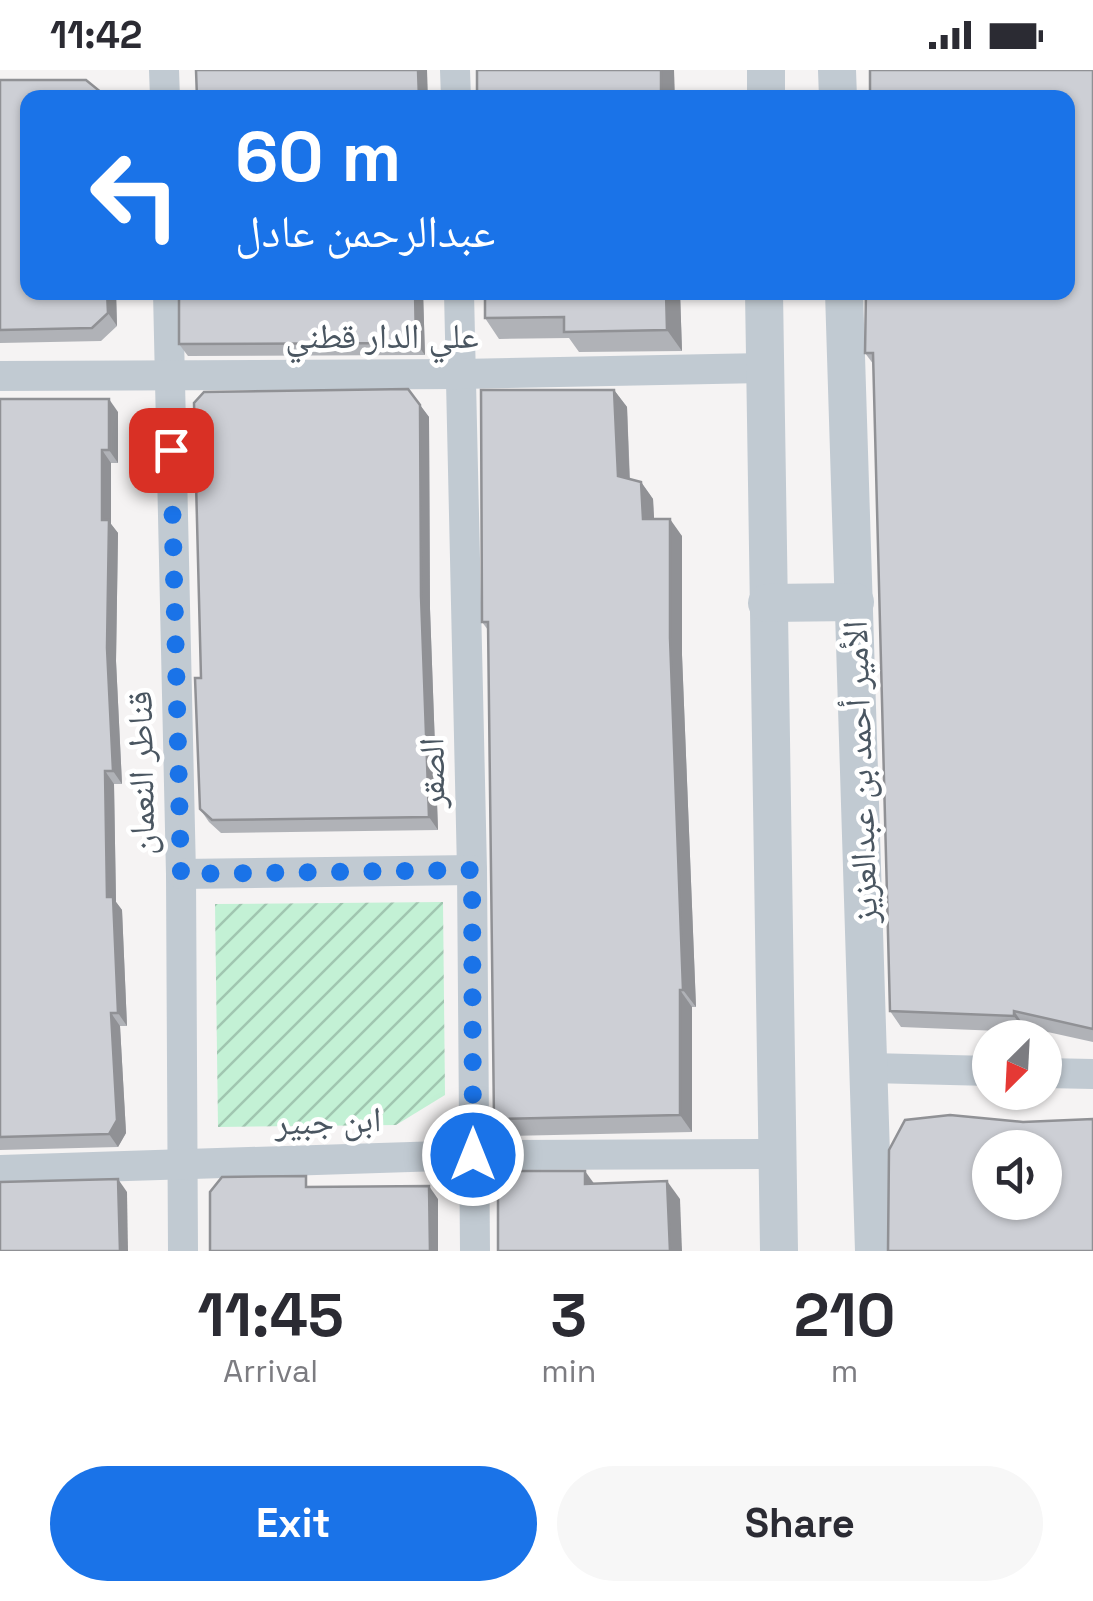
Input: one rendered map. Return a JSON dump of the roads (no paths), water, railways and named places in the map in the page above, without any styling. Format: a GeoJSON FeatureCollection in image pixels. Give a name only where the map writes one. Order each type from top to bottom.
{"type":"FeatureCollection","features":[{"type":"Feature","properties":{"kind":"street","name":"قناطر النعمان"},"geometry":{"type":"LineString","coordinates":[[168,300],[181,874],[182,1251]]}},
{"type":"Feature","properties":{"kind":"street","name":"الصقر"},"geometry":{"type":"LineString","coordinates":[[459,300],[472,870],[474,1251]]}},
{"type":"Feature","properties":{"kind":"street"},"geometry":{"type":"LineString","coordinates":[[764,300],[779,1251]]}},
{"type":"Feature","properties":{"kind":"street","name":"الأمير أحمد بن عبدالعزيز"},"geometry":{"type":"LineString","coordinates":[[844,300],[874,1251]]}},
{"type":"Feature","properties":{"kind":"street","name":"علي الدار قطني"},"geometry":{"type":"LineString","coordinates":[[0,376],[764,368]]}},
{"type":"Feature","properties":{"kind":"street"},"geometry":{"type":"LineString","coordinates":[[767,603],[854,602]]}},
{"type":"Feature","properties":{"kind":"street"},"geometry":{"type":"LineString","coordinates":[[181,874],[472,870]]}},
{"type":"Feature","properties":{"kind":"street"},"geometry":{"type":"LineString","coordinates":[[870,1068],[972,1071]]}},
{"type":"Feature","properties":{"kind":"street"},"geometry":{"type":"LineString","coordinates":[[1062,1073],[1093,1074]]}},
{"type":"Feature","properties":{"kind":"street","name":"ابن جبير"},"geometry":{"type":"LineString","coordinates":[[0,1170],[473,1155],[778,1154]]}}]}
